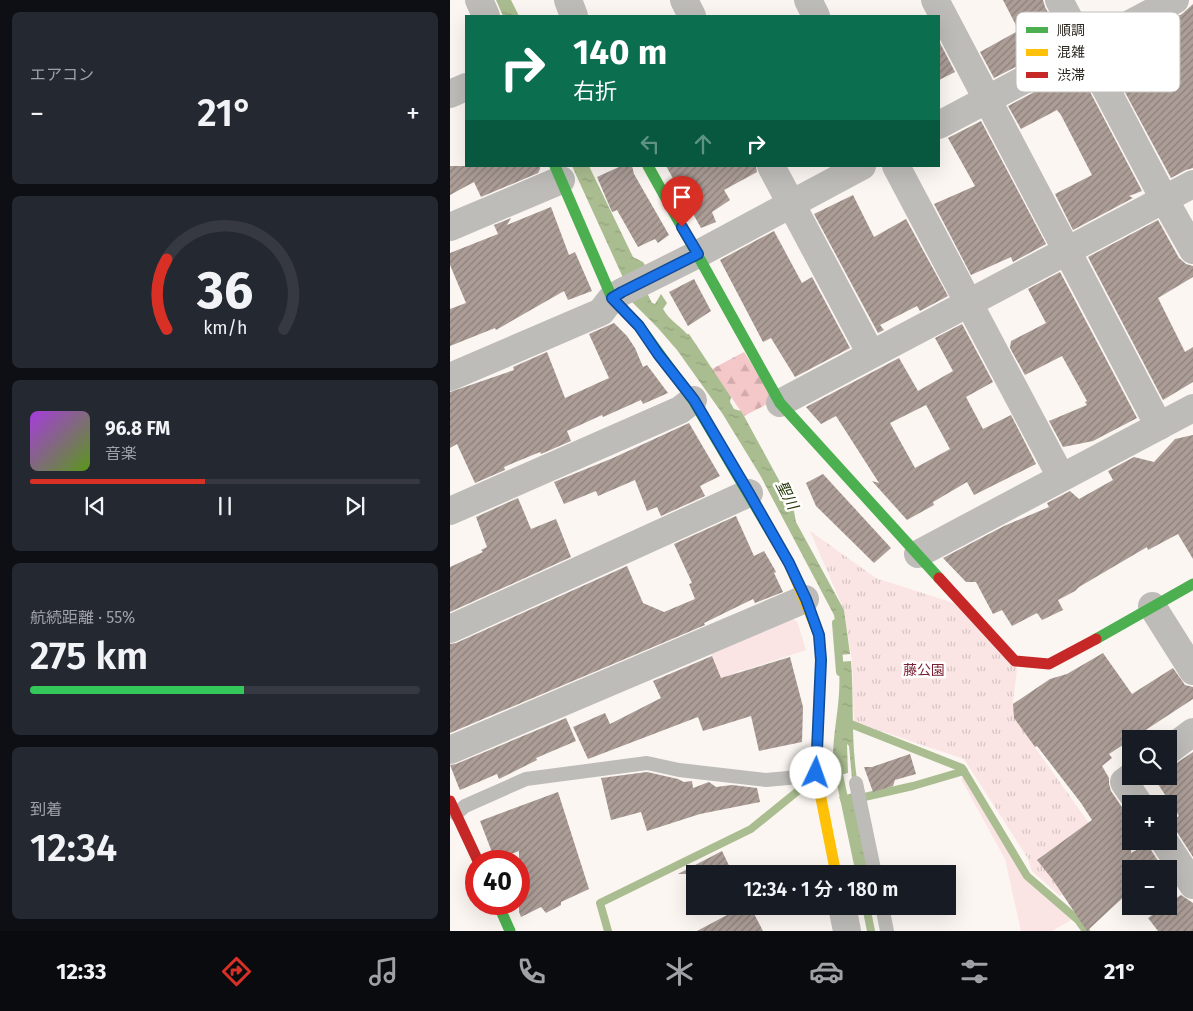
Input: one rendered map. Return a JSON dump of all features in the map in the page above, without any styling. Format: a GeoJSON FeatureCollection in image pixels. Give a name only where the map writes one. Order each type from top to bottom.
{"type":"FeatureCollection","features":[{"type":"Feature","properties":{"kind":"street"},"geometry":{"type":"LineString","coordinates":[[479,0],[486,15]]}},
{"type":"Feature","properties":{"kind":"street"},"geometry":{"type":"LineString","coordinates":[[568,0],[574,15]]}},
{"type":"Feature","properties":{"kind":"street"},"geometry":{"type":"LineString","coordinates":[[684,0],[692,15]]}},
{"type":"Feature","properties":{"kind":"street"},"geometry":{"type":"LineString","coordinates":[[808,0],[816,15]]}},
{"type":"Feature","properties":{"kind":"street"},"geometry":{"type":"LineString","coordinates":[[935,0],[1158,426]]}},
{"type":"Feature","properties":{"kind":"street"},"geometry":{"type":"LineString","coordinates":[[1059,0],[1065,12]]}},
{"type":"Feature","properties":{"kind":"street"},"geometry":{"type":"LineString","coordinates":[[1152,12],[1175,0]]}},
{"type":"Feature","properties":{"kind":"street"},"geometry":{"type":"LineString","coordinates":[[940,124],[1016,84]]}},
{"type":"Feature","properties":{"kind":"street"},"geometry":{"type":"LineString","coordinates":[[450,94],[465,87]]}},
{"type":"Feature","properties":{"kind":"street"},"geometry":{"type":"LineString","coordinates":[[1107,92],[1193,250]]}},
{"type":"Feature","properties":{"kind":"street"},"geometry":{"type":"LineString","coordinates":[[649,167],[780,403],[1015,661],[1049,664],[1059,660],[1193,584]]}},
{"type":"Feature","properties":{"kind":"street"},"geometry":{"type":"LineString","coordinates":[[772,167],[871,354]]}},
{"type":"Feature","properties":{"kind":"street"},"geometry":{"type":"LineString","coordinates":[[450,377],[601,312],[617,295],[860,167]]}},
{"type":"Feature","properties":{"kind":"street"},"geometry":{"type":"LineString","coordinates":[[897,167],[1062,478]]}},
{"type":"Feature","properties":{"kind":"street"},"geometry":{"type":"LineString","coordinates":[[450,227],[558,173],[617,295],[658,354],[694,400],[789,563],[806,599],[819,635],[821,660],[816,773],[834,865]]}},
{"type":"Feature","properties":{"kind":"street"},"geometry":{"type":"LineString","coordinates":[[780,403],[1193,184]]}},
{"type":"Feature","properties":{"kind":"street"},"geometry":{"type":"LineString","coordinates":[[450,511],[680,410],[694,400]]}},
{"type":"Feature","properties":{"kind":"street"},"geometry":{"type":"LineString","coordinates":[[918,554],[1193,408]]}},
{"type":"Feature","properties":{"kind":"street"},"geometry":{"type":"LineString","coordinates":[[450,629],[749,493]]}},
{"type":"Feature","properties":{"kind":"street"},"geometry":{"type":"LineString","coordinates":[[450,750],[806,599]]}},
{"type":"Feature","properties":{"kind":"street"},"geometry":{"type":"LineString","coordinates":[[1152,606],[1193,670]]}},
{"type":"Feature","properties":{"kind":"street"},"geometry":{"type":"LineString","coordinates":[[1177,744],[1193,732]]}},
{"type":"Feature","properties":{"kind":"street"},"geometry":{"type":"LineString","coordinates":[[452,811],[472,850]]}},
{"type":"Feature","properties":{"kind":"street"},"geometry":{"type":"LineString","coordinates":[[1170,850],[1193,885]]}},
{"type":"Feature","properties":{"kind":"street"},"geometry":{"type":"LineString","coordinates":[[503,915],[510,931]]}},
{"type":"Feature","properties":{"kind":"street"},"geometry":{"type":"LineString","coordinates":[[844,915],[847,931]]}},
{"type":"Feature","properties":{"kind":"lane"},"geometry":{"type":"LineString","coordinates":[[452,811],[526,779],[647,763],[679,770],[766,780],[816,773]]}},
{"type":"Feature","properties":{"kind":"lane"},"geometry":{"type":"LineString","coordinates":[[856,783],[873,865]]}},
{"type":"Feature","properties":{"kind":"lane"},"geometry":{"type":"LineString","coordinates":[[884,915],[887,931]]}},
{"type":"Feature","properties":{"kind":"green space"},"geometry":{"type":"Polygon","coordinates":[[[744,352],[775,400],[744,416],[712,369],[744,352]]]}},
{"type":"Feature","properties":{"kind":"green space","name":"藤公園"},"geometry":{"type":"Polygon","coordinates":[[[810,531],[876,578],[966,607],[1017,669],[1013,702],[1014,718],[1113,857],[1124,850],[1134,850],[1109,866],[1104,862],[1060,896],[1032,871],[1027,857],[964,759],[854,722],[852,662],[844,610],[810,531]]]}},
{"type":"Feature","properties":{"kind":"green space"},"geometry":{"type":"Polygon","coordinates":[[[785,617],[797,621],[806,650],[741,670],[700,691],[715,663],[709,648],[785,617]]]}},
{"type":"Feature","properties":{"kind":"green space"},"geometry":{"type":"Polygon","coordinates":[[[966,773],[1009,844],[1024,876],[1073,919],[1052,931],[1021,931],[1005,859],[961,779],[966,773]]]}},
{"type":"Feature","properties":{"kind":"water"},"geometry":{"type":"Polygon","coordinates":[[[496,0],[511,0],[518,15],[503,15],[496,0]]]}},
{"type":"Feature","properties":{"kind":"water"},"geometry":{"type":"Polygon","coordinates":[[[572,167],[589,167],[633,257],[643,262],[648,270],[625,282],[572,167]]]}},
{"type":"Feature","properties":{"kind":"water"},"geometry":{"type":"Polygon","coordinates":[[[647,293],[652,303],[655,304],[661,294],[667,303],[663,309],[665,313],[689,334],[731,397],[730,402],[734,409],[741,411],[744,416],[793,506],[796,522],[844,610],[850,654],[839,655],[834,615],[760,475],[722,413],[677,350],[632,302],[647,293]]]}},
{"type":"Feature","properties":{"kind":"water"},"geometry":{"type":"Polygon","coordinates":[[[851,661],[854,750],[857,779],[852,779],[849,746],[847,744],[848,773],[834,776],[833,761],[839,690],[838,662],[851,661]]]}},
{"type":"Feature","properties":{"kind":"water"},"geometry":{"type":"Polygon","coordinates":[[[853,793],[870,865],[859,865],[849,822],[839,797],[853,793]]]}},
{"type":"Feature","properties":{"kind":"building"},"geometry":{"type":"Polygon","coordinates":[[[1003,0],[1043,0],[1048,12],[1016,12],[1016,25],[1003,0]]]}},
{"type":"Feature","properties":{"kind":"building"},"geometry":{"type":"Polygon","coordinates":[[[1193,4],[1193,168],[1171,178],[1125,92],[1180,92],[1180,15],[1193,4]]]}},
{"type":"Feature","properties":{"kind":"building"},"geometry":{"type":"Polygon","coordinates":[[[1016,32],[1016,67],[994,78],[980,52],[1016,32]]]}},
{"type":"Feature","properties":{"kind":"building"},"geometry":{"type":"Polygon","coordinates":[[[940,43],[955,72],[940,80],[940,43]]]}},
{"type":"Feature","properties":{"kind":"building"},"geometry":{"type":"Polygon","coordinates":[[[1034,92],[1090,92],[1142,191],[1129,196],[1133,198],[1073,230],[1055,194],[1092,175],[1061,115],[1057,110],[1021,129],[1008,106],[1034,92]]]}},
{"type":"Feature","properties":{"kind":"building"},"geometry":{"type":"Polygon","coordinates":[[[981,121],[1046,244],[1013,262],[1011,257],[971,275],[934,204],[975,186],[948,138],[981,121]]]}},
{"type":"Feature","properties":{"kind":"building"},"geometry":{"type":"Polygon","coordinates":[[[450,166],[540,167],[538,173],[481,197],[474,182],[450,195],[450,166]]]}},
{"type":"Feature","properties":{"kind":"building"},"geometry":{"type":"Polygon","coordinates":[[[619,167],[632,167],[634,174],[669,235],[658,243],[655,239],[638,247],[617,210],[612,212],[597,177],[619,167]]]}},
{"type":"Feature","properties":{"kind":"building"},"geometry":{"type":"Polygon","coordinates":[[[667,167],[756,167],[757,172],[724,190],[730,200],[712,212],[716,222],[701,228],[667,167]]]}},
{"type":"Feature","properties":{"kind":"building"},"geometry":{"type":"Polygon","coordinates":[[[853,195],[874,237],[906,219],[948,296],[920,311],[917,306],[880,325],[884,330],[878,333],[814,214],[853,195]]]}},
{"type":"Feature","properties":{"kind":"building"},"geometry":{"type":"Polygon","coordinates":[[[551,207],[569,255],[575,252],[592,291],[568,300],[564,291],[496,330],[495,328],[450,346],[450,309],[466,303],[450,265],[450,253],[498,234],[494,225],[511,218],[507,225],[551,207]]]}},
{"type":"Feature","properties":{"kind":"building"},"geometry":{"type":"Polygon","coordinates":[[[1158,220],[1179,258],[1186,264],[1193,266],[1193,277],[1158,298],[1185,352],[1193,347],[1193,382],[1163,400],[1088,257],[1158,220]]]}},
{"type":"Feature","properties":{"kind":"building"},"geometry":{"type":"Polygon","coordinates":[[[774,231],[802,283],[812,277],[850,348],[795,377],[771,338],[763,342],[720,260],[774,231]]]}},
{"type":"Feature","properties":{"kind":"building"},"geometry":{"type":"Polygon","coordinates":[[[1060,272],[1137,418],[1093,441],[1063,447],[1049,421],[1087,405],[1085,402],[1087,401],[1062,356],[1025,375],[1010,348],[1011,341],[1046,323],[1028,289],[1060,272]]]}},
{"type":"Feature","properties":{"kind":"building"},"geometry":{"type":"Polygon","coordinates":[[[694,279],[711,311],[688,326],[669,292],[694,279]]]}},
{"type":"Feature","properties":{"kind":"building"},"geometry":{"type":"Polygon","coordinates":[[[614,323],[627,336],[635,348],[643,367],[647,365],[668,393],[643,404],[641,400],[567,431],[571,441],[504,467],[505,470],[475,483],[457,444],[450,448],[450,392],[514,370],[513,367],[547,352],[565,398],[609,378],[589,334],[614,323]]]}},
{"type":"Feature","properties":{"kind":"building"},"geometry":{"type":"Polygon","coordinates":[[[962,324],[993,382],[966,397],[983,429],[1011,415],[1036,464],[974,495],[967,482],[933,502],[934,505],[907,520],[872,481],[879,483],[836,416],[821,424],[806,407],[899,358],[918,391],[953,371],[935,338],[962,324]],[[926,405],[890,423],[915,468],[950,449],[926,405]]]}},
{"type":"Feature","properties":{"kind":"building"},"geometry":{"type":"Polygon","coordinates":[[[689,423],[720,476],[700,486],[705,496],[661,516],[657,507],[647,511],[635,480],[598,496],[596,491],[564,504],[554,482],[613,458],[689,423]]]}},
{"type":"Feature","properties":{"kind":"building"},"geometry":{"type":"Polygon","coordinates":[[[1193,435],[1193,559],[1178,534],[1148,550],[1147,547],[1058,600],[1063,610],[1042,620],[1037,613],[1012,626],[1002,610],[993,614],[976,582],[966,582],[943,558],[1004,526],[1049,507],[1047,503],[1070,491],[1079,499],[1113,480],[1108,471],[1134,457],[1154,462],[1175,439],[1193,435]]]}},
{"type":"Feature","properties":{"kind":"building"},"geometry":{"type":"Polygon","coordinates":[[[823,474],[891,548],[874,563],[816,506],[806,483],[823,474]]]}},
{"type":"Feature","properties":{"kind":"building"},"geometry":{"type":"Polygon","coordinates":[[[518,498],[531,529],[556,519],[571,557],[450,612],[450,567],[483,552],[481,550],[487,547],[476,517],[518,498]]]}},
{"type":"Feature","properties":{"kind":"building"},"geometry":{"type":"Polygon","coordinates":[[[736,516],[754,556],[764,551],[776,572],[774,573],[783,592],[755,603],[753,599],[704,623],[705,625],[450,733],[450,644],[456,643],[627,566],[643,603],[664,612],[695,599],[689,584],[692,583],[674,544],[736,516]]]}},
{"type":"Feature","properties":{"kind":"building"},"geometry":{"type":"Polygon","coordinates":[[[1103,653],[1132,694],[1173,668],[1185,685],[1193,687],[1193,699],[1146,730],[1122,730],[1122,745],[1109,754],[1112,758],[1102,766],[1109,778],[1111,791],[1122,807],[1122,850],[1131,850],[1131,853],[1136,850],[1151,850],[1157,860],[1122,860],[1122,898],[1087,931],[1053,880],[1037,860],[1092,820],[1081,803],[1014,718],[1013,704],[1050,679],[1067,674],[1103,653]]]}},
{"type":"Feature","properties":{"kind":"building"},"geometry":{"type":"Polygon","coordinates":[[[712,656],[721,678],[790,657],[803,707],[802,742],[759,751],[751,716],[703,731],[698,717],[588,759],[573,727],[605,713],[610,724],[661,698],[653,681],[712,656]]]}},
{"type":"Feature","properties":{"kind":"building"},"geometry":{"type":"Polygon","coordinates":[[[566,718],[576,741],[536,758],[537,760],[499,779],[497,774],[460,790],[450,765],[566,718]]]}},
{"type":"Feature","properties":{"kind":"building"},"geometry":{"type":"Polygon","coordinates":[[[1193,752],[1193,857],[1177,832],[1177,817],[1179,816],[1177,813],[1177,795],[1165,795],[1159,785],[1177,785],[1177,763],[1193,752]]]}},
{"type":"Feature","properties":{"kind":"building"},"geometry":{"type":"Polygon","coordinates":[[[910,754],[916,774],[895,780],[893,786],[873,792],[864,767],[872,767],[910,754]]]}},
{"type":"Feature","properties":{"kind":"building"},"geometry":{"type":"Polygon","coordinates":[[[647,772],[684,782],[692,781],[693,788],[709,782],[716,787],[732,785],[757,788],[760,802],[700,814],[647,831],[641,812],[611,820],[601,778],[647,772]]]}},
{"type":"Feature","properties":{"kind":"building"},"geometry":{"type":"Polygon","coordinates":[[[558,792],[589,889],[561,902],[561,905],[546,913],[541,907],[530,912],[530,850],[491,850],[480,821],[558,792]]]}},
{"type":"Feature","properties":{"kind":"building"},"geometry":{"type":"Polygon","coordinates":[[[722,851],[729,865],[695,865],[722,851]]]}},
{"type":"Feature","properties":{"kind":"building"},"geometry":{"type":"Polygon","coordinates":[[[686,870],[686,874],[678,874],[686,870]]]}},
{"type":"Feature","properties":{"kind":"building"},"geometry":{"type":"Polygon","coordinates":[[[1181,895],[1193,903],[1193,931],[1158,931],[1148,918],[1152,915],[1177,915],[1177,898],[1181,895]]]}},
{"type":"Feature","properties":{"kind":"building"},"geometry":{"type":"Polygon","coordinates":[[[727,915],[755,915],[763,931],[697,931],[727,915]]]}},
{"type":"Feature","properties":{"kind":"waterway","name":"聖川"},"geometry":{"type":"LineString","coordinates":[[836,623],[840,672]]}},
{"type":"Feature","properties":{"kind":"waterway"},"geometry":{"type":"LineString","coordinates":[[843,721],[962,768],[1027,876],[1078,920],[1086,931]]}},
{"type":"Feature","properties":{"kind":"waterway","name":"聖川"},"geometry":{"type":"LineString","coordinates":[[837,765],[858,865]]}},
{"type":"Feature","properties":{"kind":"waterway"},"geometry":{"type":"LineString","coordinates":[[860,798],[913,786],[964,771]]}},
{"type":"Feature","properties":{"kind":"waterway"},"geometry":{"type":"LineString","coordinates":[[608,931],[600,903],[751,829],[804,786]]}},
{"type":"Feature","properties":{"kind":"waterway","name":"聖川"},"geometry":{"type":"LineString","coordinates":[[868,915],[871,931]]}},
{"type":"Feature","properties":{"kind":"traffic: fast"},"geometry":{"type":"LineString","coordinates":[[555,167],[612,298],[639,326],[693,400],[776,541]]}},
{"type":"Feature","properties":{"kind":"traffic: fast"},"geometry":{"type":"LineString","coordinates":[[649,167],[780,403],[939,578]]}},
{"type":"Feature","properties":{"kind":"traffic: fast"},"geometry":{"type":"LineString","coordinates":[[1096,639],[1193,584]]}},
{"type":"Feature","properties":{"kind":"traffic: fast"},"geometry":{"type":"LineString","coordinates":[[503,915],[510,931]]}},
{"type":"Feature","properties":{"kind":"traffic: slow"},"geometry":{"type":"LineString","coordinates":[[776,541],[789,563],[819,635],[821,660],[816,773],[834,865]]}},
{"type":"Feature","properties":{"kind":"traffic: jam"},"geometry":{"type":"LineString","coordinates":[[939,578],[1015,661],[1049,664],[1096,639]]}},
{"type":"Feature","properties":{"kind":"traffic: jam"},"geometry":{"type":"LineString","coordinates":[[450,801],[473,850]]}},
{"type":"Feature","properties":{"kind":"route"},"geometry":{"type":"LineString","coordinates":[[682,227],[698,254],[612,298],[639,326],[694,400],[789,563],[806,599],[819,635],[821,660],[816,773]]}}]}
